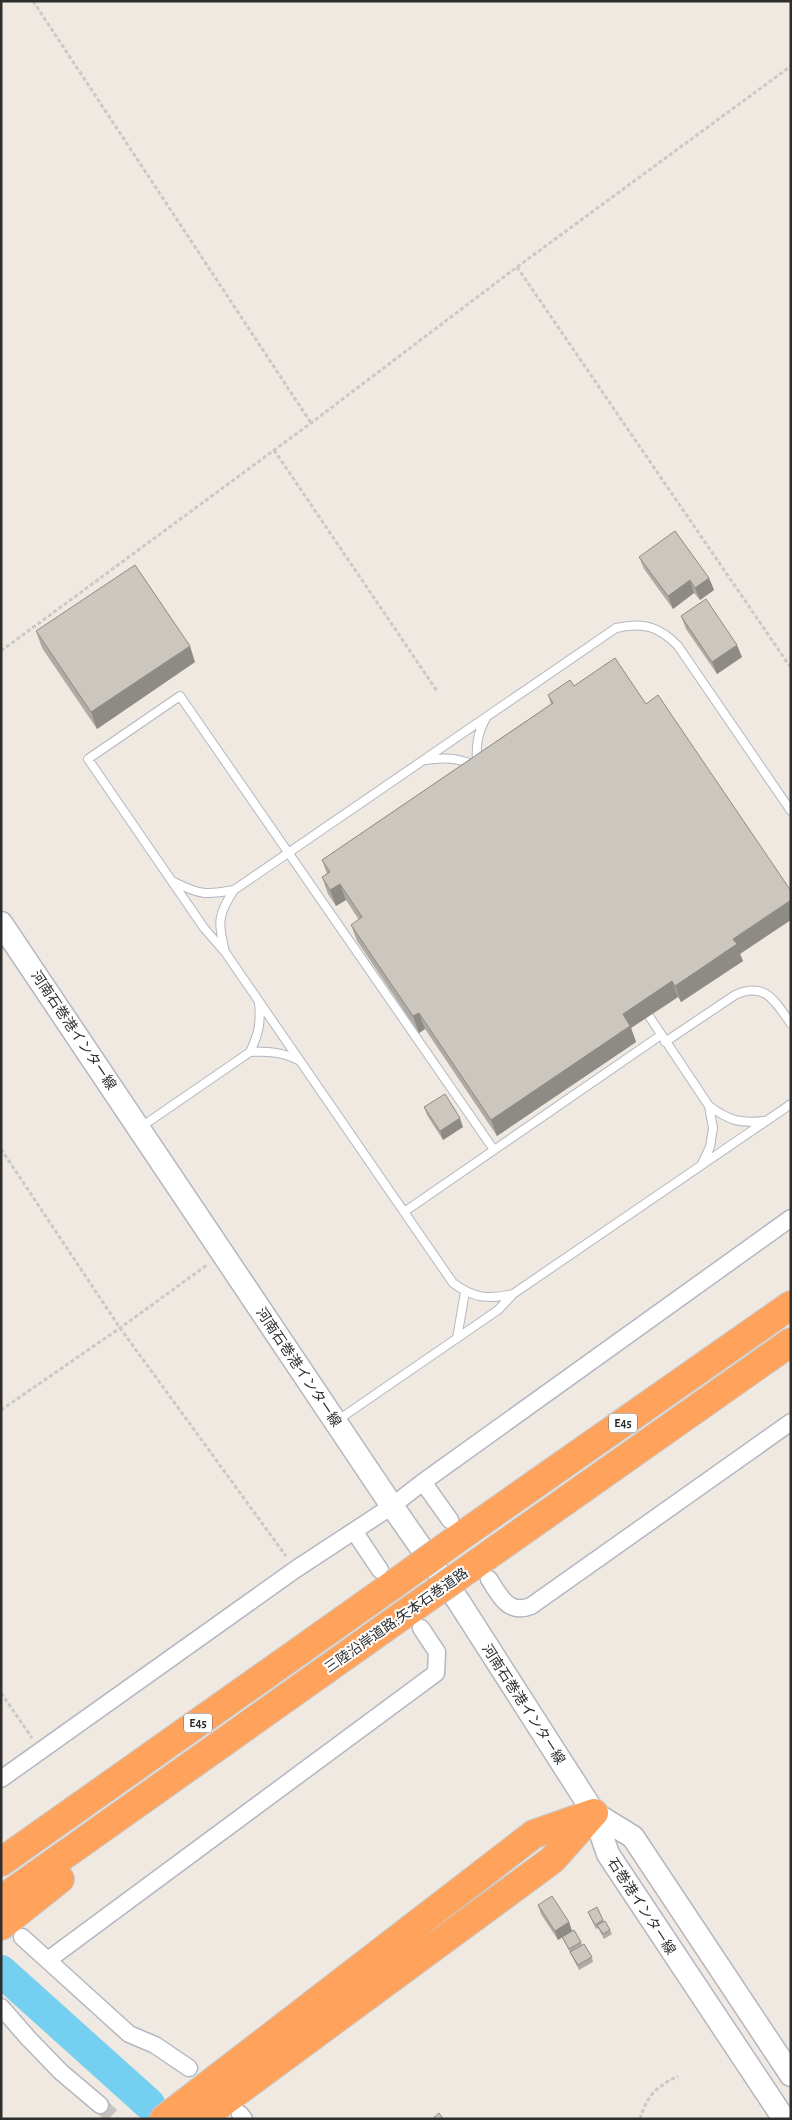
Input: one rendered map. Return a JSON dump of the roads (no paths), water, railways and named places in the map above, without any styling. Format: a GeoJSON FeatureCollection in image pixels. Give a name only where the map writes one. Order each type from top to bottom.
{"type":"FeatureCollection","features":[{"type":"Feature","properties":{"kind":"highway","name":"E45"},"geometry":{"type":"LineString","coordinates":[[1,1862],[452,1531],[791,1304]]}},
{"type":"Feature","properties":{"kind":"highway","name":"三陸沿岸道路;矢本石巻道路"},"geometry":{"type":"LineString","coordinates":[[1,1900],[302,1686],[417,1618],[791,1342]]}},
{"type":"Feature","properties":{"kind":"highway"},"geometry":{"type":"LineString","coordinates":[[12,1932],[302,1686]]}},
{"type":"Feature","properties":{"kind":"highway"},"geometry":{"type":"LineString","coordinates":[[164,2119],[534,1834],[594,1813]]}},
{"type":"Feature","properties":{"kind":"highway"},"geometry":{"type":"LineString","coordinates":[[200,2119],[552,1860],[594,1813]]}},
{"type":"Feature","properties":{"kind":"main road","name":"河南石巻港インター線"},"geometry":{"type":"LineString","coordinates":[[1,922],[458,1602],[594,1813]]}},
{"type":"Feature","properties":{"kind":"main road"},"geometry":{"type":"LineString","coordinates":[[594,1813],[632,1837],[791,2075]]}},
{"type":"Feature","properties":{"kind":"main road","name":"石巻港インター線"},"geometry":{"type":"LineString","coordinates":[[594,1813],[608,1854],[784,2119]]}},
{"type":"Feature","properties":{"kind":"street"},"geometry":{"type":"LineString","coordinates":[[1,1779],[296,1569],[392,1506],[791,1218]]}},
{"type":"Feature","properties":{"kind":"street"},"geometry":{"type":"LineString","coordinates":[[481,1572],[512,1608],[521,1610],[531,1606],[791,1422]]}},
{"type":"Feature","properties":{"kind":"street"},"geometry":{"type":"LineString","coordinates":[[424,1482],[452,1531]]}},
{"type":"Feature","properties":{"kind":"street"},"geometry":{"type":"LineString","coordinates":[[354,1531],[387,1577]]}},
{"type":"Feature","properties":{"kind":"street"},"geometry":{"type":"LineString","coordinates":[[48,1960],[436,1673],[437,1652],[417,1618]]}},
{"type":"Feature","properties":{"kind":"street"},"geometry":{"type":"LineString","coordinates":[[12,1932],[48,1960],[129,2034],[154,2045],[189,2068]]}},
{"type":"Feature","properties":{"kind":"street"},"geometry":{"type":"LineString","coordinates":[[1,2006],[28,2039],[61,2072],[100,2105]]}},
{"type":"Feature","properties":{"kind":"lane"},"geometry":{"type":"LineString","coordinates":[[225,952],[219,928],[224,905],[234,890],[616,628],[632,624],[651,627],[666,634],[678,646],[791,810]]}},
{"type":"Feature","properties":{"kind":"lane"},"geometry":{"type":"LineString","coordinates":[[494,1150],[180,696],[88,759],[204,928],[225,952],[453,1283],[464,1292],[479,1298],[513,1294]]}},
{"type":"Feature","properties":{"kind":"lane"},"geometry":{"type":"LineString","coordinates":[[423,761],[442,758],[459,759],[479,769],[476,746],[478,732],[488,716]]}},
{"type":"Feature","properties":{"kind":"lane"},"geometry":{"type":"LineString","coordinates":[[173,882],[196,893],[212,894],[234,890]]}},
{"type":"Feature","properties":{"kind":"lane"},"geometry":{"type":"LineString","coordinates":[[404,1212],[663,1038],[735,995],[746,990],[758,991],[768,995],[777,1003],[791,1024]]}},
{"type":"Feature","properties":{"kind":"lane"},"geometry":{"type":"LineString","coordinates":[[250,1052],[261,1021],[259,1002]]}},
{"type":"Feature","properties":{"kind":"lane"},"geometry":{"type":"LineString","coordinates":[[649,1016],[709,1106],[727,1118],[746,1123],[766,1121]]}},
{"type":"Feature","properties":{"kind":"lane"},"geometry":{"type":"LineString","coordinates":[[140,1128],[250,1052],[284,1053],[300,1061]]}},
{"type":"Feature","properties":{"kind":"lane"},"geometry":{"type":"LineString","coordinates":[[336,1422],[498,1310],[513,1294],[791,1104]]}},
{"type":"Feature","properties":{"kind":"lane"},"geometry":{"type":"LineString","coordinates":[[701,1165],[710,1147],[713,1128],[709,1106]]}},
{"type":"Feature","properties":{"kind":"lane"},"geometry":{"type":"LineString","coordinates":[[457,1338],[464,1292]]}},
{"type":"Feature","properties":{"kind":"waterway"},"geometry":{"type":"LineString","coordinates":[[1,1971],[149,2104]]}},
{"type":"Feature","properties":{"kind":"tunnel"},"geometry":{"type":"LineString","coordinates":[[100,2105],[115,2119]]}}]}
